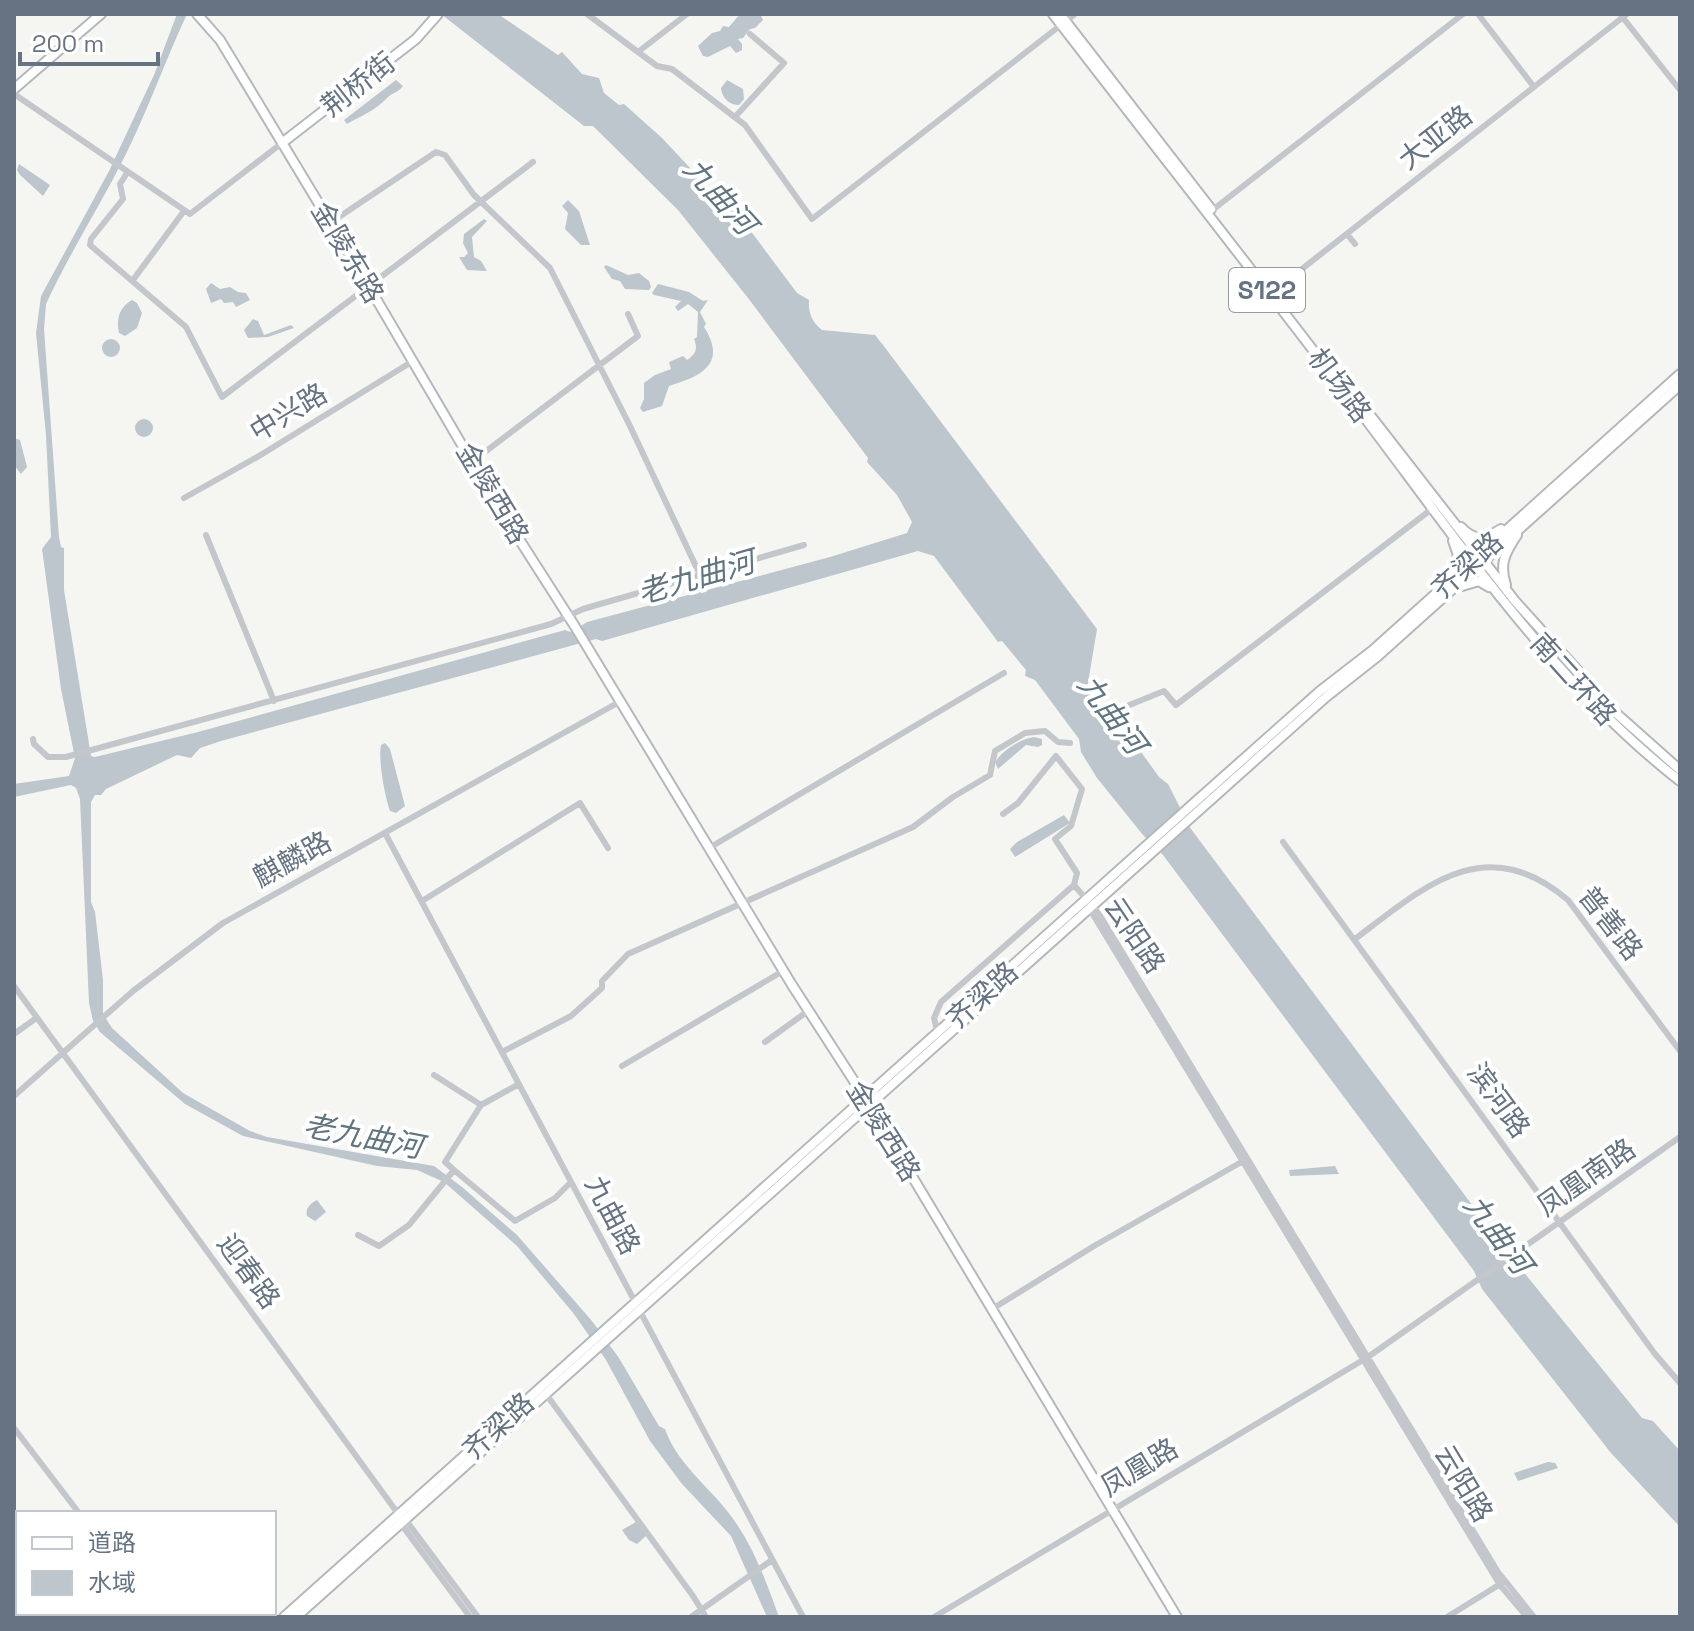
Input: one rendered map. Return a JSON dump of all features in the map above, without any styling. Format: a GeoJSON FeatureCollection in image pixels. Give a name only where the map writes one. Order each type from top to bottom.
{"type":"FeatureCollection","features":[{"type":"Feature","properties":{"kind":"main road"},"geometry":{"type":"LineString","coordinates":[[14,92],[101,14]]}},
{"type":"Feature","properties":{"kind":"main road","name":"金陵东路"},"geometry":{"type":"LineString","coordinates":[[197,14],[220,40],[413,361]]}},
{"type":"Feature","properties":{"kind":"main road","name":"荆桥街"},"geometry":{"type":"LineString","coordinates":[[282,143],[416,39],[438,14]]}},
{"type":"Feature","properties":{"kind":"main road","name":"机场路"},"geometry":{"type":"LineString","coordinates":[[1053,14],[1062,20],[1478,561]]}},
{"type":"Feature","properties":{"kind":"main road","name":"金陵西路"},"geometry":{"type":"LineString","coordinates":[[413,361],[496,503],[621,701],[783,971],[867,1102],[1177,1617]]}},
{"type":"Feature","properties":{"kind":"main road","name":"齐梁路"},"geometry":{"type":"LineString","coordinates":[[296,1617],[1197,806],[1378,656],[1680,374]]}},
{"type":"Feature","properties":{"kind":"main road","name":"齐梁路"},"geometry":{"type":"LineString","coordinates":[[1521,522],[1680,385]]}},
{"type":"Feature","properties":{"kind":"main road"},"geometry":{"type":"LineString","coordinates":[[1437,510],[1467,533],[1482,539],[1521,522]]}},
{"type":"Feature","properties":{"kind":"main road"},"geometry":{"type":"LineString","coordinates":[[1437,510],[1457,547],[1458,555],[1448,588]]}},
{"type":"Feature","properties":{"kind":"main road"},"geometry":{"type":"LineString","coordinates":[[1506,596],[1503,560],[1521,522]]}},
{"type":"Feature","properties":{"kind":"main road","name":"南二环路"},"geometry":{"type":"LineString","coordinates":[[1478,561],[1614,718],[1680,781]]}},
{"type":"Feature","properties":{"kind":"main road"},"geometry":{"type":"LineString","coordinates":[[1448,588],[1479,581],[1506,596]]}},
{"type":"Feature","properties":{"kind":"main road","name":"南二环路"},"geometry":{"type":"LineString","coordinates":[[1614,718],[1680,770]]}},
{"type":"Feature","properties":{"kind":"main road","name":"齐梁路"},"geometry":{"type":"LineString","coordinates":[[507,1424],[546,1394],[593,1347]]}},
{"type":"Feature","properties":{"kind":"main road","name":"齐梁路"},"geometry":{"type":"LineString","coordinates":[[284,1617],[402,1519]]}},
{"type":"Feature","properties":{"kind":"street"},"geometry":{"type":"LineString","coordinates":[[587,14],[657,66],[672,69],[745,125],[812,219],[1062,20],[1075,14]]}},
{"type":"Feature","properties":{"kind":"street"},"geometry":{"type":"LineString","coordinates":[[638,52],[687,14]]}},
{"type":"Feature","properties":{"kind":"street"},"geometry":{"type":"LineString","coordinates":[[1210,212],[1463,14]]}},
{"type":"Feature","properties":{"kind":"street"},"geometry":{"type":"LineString","coordinates":[[1478,14],[1534,87]]}},
{"type":"Feature","properties":{"kind":"street"},"geometry":{"type":"LineString","coordinates":[[1623,15],[1680,90]]}},
{"type":"Feature","properties":{"kind":"street","name":"大亚路"},"geometry":{"type":"LineString","coordinates":[[1272,292],[1623,15]]}},
{"type":"Feature","properties":{"kind":"street"},"geometry":{"type":"LineString","coordinates":[[735,117],[784,63],[750,34]]}},
{"type":"Feature","properties":{"kind":"street"},"geometry":{"type":"LineString","coordinates":[[14,92],[190,214],[282,143]]}},
{"type":"Feature","properties":{"kind":"street"},"geometry":{"type":"LineString","coordinates":[[330,223],[436,152],[445,155],[460,178],[550,268],[600,364],[700,575]]}},
{"type":"Feature","properties":{"kind":"street"},"geometry":{"type":"LineString","coordinates":[[125,171],[120,184],[123,199],[91,239],[90,245],[186,327],[222,397],[533,162]]}},
{"type":"Feature","properties":{"kind":"street"},"geometry":{"type":"LineString","coordinates":[[133,280],[184,211]]}},
{"type":"Feature","properties":{"kind":"street"},"geometry":{"type":"LineString","coordinates":[[1347,234],[1355,244]]}},
{"type":"Feature","properties":{"kind":"street"},"geometry":{"type":"LineString","coordinates":[[473,461],[638,336],[628,314]]}},
{"type":"Feature","properties":{"kind":"street","name":"中兴路"},"geometry":{"type":"LineString","coordinates":[[184,498],[286,440],[413,361]]}},
{"type":"Feature","properties":{"kind":"street"},"geometry":{"type":"LineString","coordinates":[[1122,708],[1164,691],[1176,705],[1437,510]]}},
{"type":"Feature","properties":{"kind":"street"},"geometry":{"type":"LineString","coordinates":[[206,535],[274,701]]}},
{"type":"Feature","properties":{"kind":"street"},"geometry":{"type":"LineString","coordinates":[[33,739],[34,744],[53,759],[92,751],[551,624],[583,609],[804,545]]}},
{"type":"Feature","properties":{"kind":"street"},"geometry":{"type":"LineString","coordinates":[[709,848],[1004,673]]}},
{"type":"Feature","properties":{"kind":"street","name":"麒麟路"},"geometry":{"type":"LineString","coordinates":[[14,1096],[133,991],[223,923],[621,701]]}},
{"type":"Feature","properties":{"kind":"street"},"geometry":{"type":"LineString","coordinates":[[502,1052],[571,1016],[602,988],[602,981],[628,954],[913,827],[953,797],[990,775],[995,751],[1025,733],[1045,731],[1058,742],[1070,743]]}},
{"type":"Feature","properties":{"kind":"street"},"geometry":{"type":"LineString","coordinates":[[1003,814],[1018,803],[1056,756],[1058,742]]}},
{"type":"Feature","properties":{"kind":"street","name":"云阳路"},"geometry":{"type":"LineString","coordinates":[[1056,756],[1082,789],[1071,826],[1055,839],[1077,873],[1074,885],[1502,1583],[1527,1617]]}},
{"type":"Feature","properties":{"kind":"street"},"geometry":{"type":"LineString","coordinates":[[422,901],[580,803],[608,848]]}},
{"type":"Feature","properties":{"kind":"street","name":"九曲路"},"geometry":{"type":"LineString","coordinates":[[385,833],[803,1617]]}},
{"type":"Feature","properties":{"kind":"street","name":"滨河路"},"geometry":{"type":"LineString","coordinates":[[1283,842],[1655,1354],[1680,1383]]}},
{"type":"Feature","properties":{"kind":"street","name":"普善路"},"geometry":{"type":"LineString","coordinates":[[1355,939],[1415,894],[1451,874],[1469,868],[1511,868],[1543,882],[1568,900],[1680,1051]]}},
{"type":"Feature","properties":{"kind":"street"},"geometry":{"type":"LineString","coordinates":[[941,1037],[934,1018],[941,1002],[1074,885]]}},
{"type":"Feature","properties":{"kind":"street"},"geometry":{"type":"LineString","coordinates":[[622,1066],[783,971]]}},
{"type":"Feature","properties":{"kind":"street","name":"迎春路"},"geometry":{"type":"LineString","coordinates":[[14,986],[470,1617]]}},
{"type":"Feature","properties":{"kind":"street"},"geometry":{"type":"LineString","coordinates":[[765,1042],[808,1011]]}},
{"type":"Feature","properties":{"kind":"street"},"geometry":{"type":"LineString","coordinates":[[14,1034],[35,1019]]}},
{"type":"Feature","properties":{"kind":"street"},"geometry":{"type":"LineString","coordinates":[[434,1075],[481,1105]]}},
{"type":"Feature","properties":{"kind":"street"},"geometry":{"type":"LineString","coordinates":[[519,1084],[481,1105],[445,1162],[515,1221],[555,1198],[571,1182]]}},
{"type":"Feature","properties":{"kind":"street","name":"凤凰南路"},"geometry":{"type":"LineString","coordinates":[[1366,1358],[1680,1137]]}},
{"type":"Feature","properties":{"kind":"street"},"geometry":{"type":"LineString","coordinates":[[992,1309],[1094,1246],[1245,1160]]}},
{"type":"Feature","properties":{"kind":"street"},"geometry":{"type":"LineString","coordinates":[[358,1235],[379,1246],[409,1225],[453,1171]]}},
{"type":"Feature","properties":{"kind":"street","name":"凤凰路"},"geometry":{"type":"LineString","coordinates":[[934,1617],[1366,1358]]}},
{"type":"Feature","properties":{"kind":"street"},"geometry":{"type":"LineString","coordinates":[[546,1394],[703,1614]]}},
{"type":"Feature","properties":{"kind":"street"},"geometry":{"type":"LineString","coordinates":[[14,1428],[17,1438],[77,1511]]}},
{"type":"Feature","properties":{"kind":"street","name":"迎春路"},"geometry":{"type":"LineString","coordinates":[[402,1519],[478,1617]]}},
{"type":"Feature","properties":{"kind":"street"},"geometry":{"type":"LineString","coordinates":[[691,1617],[703,1614],[772,1560]]}},
{"type":"Feature","properties":{"kind":"street"},"geometry":{"type":"LineString","coordinates":[[1447,1617],[1502,1583]]}},
{"type":"Feature","properties":{"kind":"street","name":"云阳路"},"geometry":{"type":"LineString","coordinates":[[1502,1583],[1534,1617]]}},
{"type":"Feature","properties":{"kind":"water"},"geometry":{"type":"Polygon","coordinates":[[[177,14],[187,14],[133,139],[46,304],[44,329],[59,537],[64,548],[64,590],[91,756],[198,732],[565,630],[571,632],[587,622],[830,557],[907,533],[912,522],[897,495],[867,462],[868,458],[748,298],[678,210],[593,126],[584,126],[441,14],[498,14],[558,55],[562,52],[582,74],[599,78],[604,93],[619,105],[624,104],[662,138],[721,201],[729,202],[797,293],[809,300],[811,317],[822,330],[875,335],[883,345],[1097,629],[1087,689],[1168,784],[1191,829],[1505,1249],[1642,1418],[1653,1421],[1680,1451],[1680,1527],[1611,1453],[1482,1289],[1474,1271],[1163,855],[1097,778],[1081,752],[1079,739],[1035,680],[1025,676],[1026,670],[1002,641],[998,642],[934,556],[918,551],[602,641],[596,639],[221,741],[200,748],[191,758],[177,755],[106,789],[101,795],[95,795],[91,802],[91,902],[95,912],[103,980],[103,1014],[112,1028],[183,1093],[250,1131],[267,1137],[434,1166],[517,1235],[592,1321],[619,1358],[677,1452],[737,1524],[758,1562],[779,1617],[767,1617],[731,1536],[682,1484],[650,1441],[606,1360],[574,1314],[517,1246],[444,1182],[417,1170],[377,1166],[243,1136],[185,1104],[100,1032],[93,1021],[89,1003],[80,799],[76,788],[71,785],[14,797],[14,784],[69,776],[75,758],[61,689],[42,549],[51,537],[46,435],[36,333],[41,296],[109,171],[154,75],[177,14]]]}},
{"type":"Feature","properties":{"kind":"water"},"geometry":{"type":"Polygon","coordinates":[[[740,14],[760,14],[763,20],[738,39],[742,50],[736,53],[730,46],[708,57],[703,56],[698,46],[723,26],[729,27],[740,14]]]}},
{"type":"Feature","properties":{"kind":"water"},"geometry":{"type":"Polygon","coordinates":[[[396,80],[403,86],[399,90],[347,124],[344,120],[396,80]]]}},
{"type":"Feature","properties":{"kind":"water"},"geometry":{"type":"Polygon","coordinates":[[[727,80],[743,89],[744,99],[739,105],[729,102],[723,95],[721,88],[727,80]]]}},
{"type":"Feature","properties":{"kind":"water"},"geometry":{"type":"Polygon","coordinates":[[[19,164],[50,185],[43,196],[20,175],[17,170],[19,164]]]}},
{"type":"Feature","properties":{"kind":"water"},"geometry":{"type":"Polygon","coordinates":[[[568,200],[579,211],[590,245],[581,245],[565,229],[568,213],[562,206],[568,200]]]}},
{"type":"Feature","properties":{"kind":"water"},"geometry":{"type":"Polygon","coordinates":[[[484,219],[487,221],[472,237],[474,257],[481,261],[487,271],[467,270],[459,257],[468,253],[463,243],[464,234],[484,219]]]}},
{"type":"Feature","properties":{"kind":"water"},"geometry":{"type":"Polygon","coordinates":[[[606,265],[628,275],[639,273],[651,287],[649,290],[625,289],[620,281],[612,279],[604,267],[606,265]]]}},
{"type":"Feature","properties":{"kind":"water"},"geometry":{"type":"Polygon","coordinates":[[[211,283],[220,289],[230,287],[246,293],[250,300],[236,307],[233,302],[224,303],[221,299],[211,303],[206,289],[211,283]]]}},
{"type":"Feature","properties":{"kind":"water"},"geometry":{"type":"Polygon","coordinates":[[[658,284],[689,292],[703,301],[708,300],[700,312],[713,350],[712,359],[692,378],[669,386],[662,406],[643,412],[640,408],[644,399],[644,383],[671,369],[669,362],[683,356],[687,360],[696,348],[694,339],[697,337],[698,312],[688,304],[678,311],[675,307],[681,301],[654,295],[652,293],[658,284]]]}},
{"type":"Feature","properties":{"kind":"water"},"geometry":{"type":"Polygon","coordinates":[[[132,300],[142,313],[137,328],[125,336],[119,333],[118,319],[121,310],[132,300]]]}},
{"type":"Feature","properties":{"kind":"water"},"geometry":{"type":"Polygon","coordinates":[[[253,319],[258,321],[264,335],[291,325],[294,328],[268,337],[248,338],[244,330],[253,319]]]}},
{"type":"Feature","properties":{"kind":"water"},"geometry":{"type":"Polygon","coordinates":[[[107,339],[115,339],[120,348],[118,355],[107,357],[102,352],[102,344],[107,339]]]}},
{"type":"Feature","properties":{"kind":"water"},"geometry":{"type":"Polygon","coordinates":[[[140,419],[148,419],[153,428],[151,435],[140,437],[135,432],[135,424],[140,419]]]}},
{"type":"Feature","properties":{"kind":"water"},"geometry":{"type":"Polygon","coordinates":[[[14,438],[20,440],[27,467],[21,474],[14,465],[14,438]]]}},
{"type":"Feature","properties":{"kind":"water"},"geometry":{"type":"Polygon","coordinates":[[[1034,737],[1042,739],[1042,745],[1026,745],[998,769],[995,762],[1002,753],[1034,737]]]}},
{"type":"Feature","properties":{"kind":"water"},"geometry":{"type":"Polygon","coordinates":[[[385,743],[390,749],[405,806],[396,813],[390,811],[382,779],[380,752],[381,745],[385,743]]]}},
{"type":"Feature","properties":{"kind":"water"},"geometry":{"type":"Polygon","coordinates":[[[1064,815],[1070,823],[1015,857],[1010,849],[1017,842],[1064,815]]]}},
{"type":"Feature","properties":{"kind":"water"},"geometry":{"type":"Polygon","coordinates":[[[1335,1166],[1339,1174],[1290,1176],[1289,1170],[1335,1166]]]}},
{"type":"Feature","properties":{"kind":"water"},"geometry":{"type":"Polygon","coordinates":[[[317,1200],[326,1212],[315,1221],[307,1216],[307,1211],[317,1200]]]}},
{"type":"Feature","properties":{"kind":"water"},"geometry":{"type":"Polygon","coordinates":[[[1548,1462],[1555,1463],[1558,1468],[1518,1481],[1514,1473],[1548,1462]]]}},
{"type":"Feature","properties":{"kind":"water"},"geometry":{"type":"Polygon","coordinates":[[[636,1522],[647,1535],[637,1544],[629,1540],[622,1530],[636,1522]]]}},
{"type":"Feature","properties":{"kind":"water label","name":"九曲河"},"geometry":{"type":"Point","coordinates":[720,196]}},
{"type":"Feature","properties":{"kind":"water label","name":"老九曲河"},"geometry":{"type":"Point","coordinates":[696,577]}},
{"type":"Feature","properties":{"kind":"water label","name":"九曲河"},"geometry":{"type":"Point","coordinates":[1112,714]}},
{"type":"Feature","properties":{"kind":"water label","name":"老九曲河"},"geometry":{"type":"Point","coordinates":[363,1136]}},
{"type":"Feature","properties":{"kind":"water label","name":"九曲河"},"geometry":{"type":"Point","coordinates":[1498,1234]}}]}
